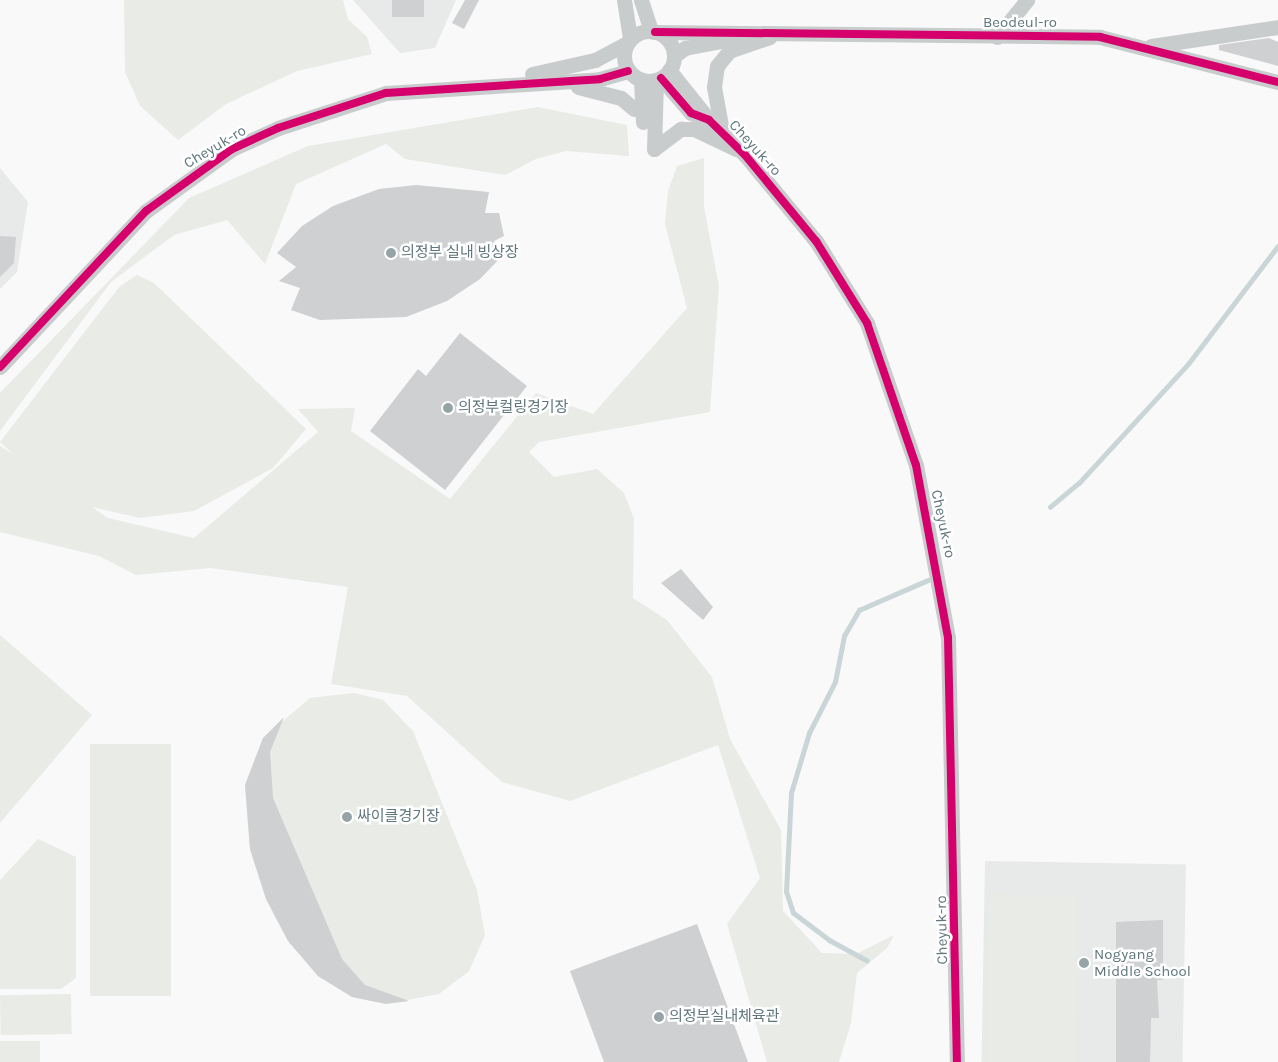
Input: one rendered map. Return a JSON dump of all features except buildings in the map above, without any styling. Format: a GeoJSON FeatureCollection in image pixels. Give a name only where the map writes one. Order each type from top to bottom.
{"type":"FeatureCollection","features":[{"type":"Feature","properties":{"kind":"street"},"geometry":{"type":"LineString","coordinates":[[624,0],[629,41],[624,57],[628,71]]}},
{"type":"Feature","properties":{"kind":"street"},"geometry":{"type":"LineString","coordinates":[[641,0],[653,32],[668,41],[660,73],[643,122]]}},
{"type":"Feature","properties":{"kind":"street"},"geometry":{"type":"LineString","coordinates":[[997,37],[1027,0]]}},
{"type":"Feature","properties":{"kind":"street"},"geometry":{"type":"LineString","coordinates":[[1146,47],[1278,27]]}},
{"type":"Feature","properties":{"kind":"street"},"geometry":{"type":"LineString","coordinates":[[514,81],[539,70],[610,55],[629,41],[653,32],[757,34]]}},
{"type":"Feature","properties":{"kind":"street"},"geometry":{"type":"LineString","coordinates":[[745,155],[694,129],[671,134],[654,149],[660,73],[686,48],[757,34]]}},
{"type":"Feature","properties":{"kind":"street","name":"Beodeul-ro"},"geometry":{"type":"LineString","coordinates":[[757,34],[776,36],[1100,37],[1146,47],[1278,82]]}},
{"type":"Feature","properties":{"kind":"street"},"geometry":{"type":"LineString","coordinates":[[722,131],[714,87],[717,66],[729,51],[776,36]]}},
{"type":"Feature","properties":{"kind":"street"},"geometry":{"type":"LineString","coordinates":[[514,81],[600,79],[628,71],[660,73]]}},
{"type":"Feature","properties":{"kind":"street","name":"Cheyuk-ro"},"geometry":{"type":"LineString","coordinates":[[660,73],[745,155],[816,241],[867,324],[920,484],[948,637],[957,1062]]}},
{"type":"Feature","properties":{"kind":"street"},"geometry":{"type":"LineString","coordinates":[[514,81],[598,89],[621,98],[634,109]]}},
{"type":"Feature","properties":{"kind":"street","name":"Cheyuk-ro"},"geometry":{"type":"LineString","coordinates":[[0,367],[146,211],[232,149],[312,115],[386,93],[514,81]]}},
{"type":"Feature","properties":{"kind":"shaded area"},"geometry":{"type":"Polygon","coordinates":[[[124,0],[343,0],[348,19],[367,37],[372,54],[297,71],[226,104],[178,140],[140,106],[125,72],[124,0]]]}},
{"type":"Feature","properties":{"kind":"shaded area"},"geometry":{"type":"Polygon","coordinates":[[[353,0],[456,0],[435,48],[400,53],[353,0]]]}},
{"type":"Feature","properties":{"kind":"shaded area"},"geometry":{"type":"Polygon","coordinates":[[[538,107],[627,125],[629,156],[566,151],[536,159],[505,175],[405,159],[386,144],[296,184],[265,264],[227,220],[174,235],[111,282],[0,431],[0,393],[189,198],[308,146],[538,107]]]}},
{"type":"Feature","properties":{"kind":"shaded area"},"geometry":{"type":"Polygon","coordinates":[[[704,158],[704,207],[719,286],[710,412],[539,442],[529,452],[554,477],[597,469],[624,493],[634,519],[633,598],[667,620],[712,677],[730,739],[781,830],[783,911],[822,953],[856,954],[894,935],[887,948],[857,973],[851,1023],[839,1062],[767,1062],[727,924],[760,878],[718,745],[570,801],[502,782],[407,696],[331,684],[348,587],[210,568],[136,575],[99,556],[0,532],[0,446],[13,454],[0,442],[119,287],[137,275],[154,283],[306,429],[273,468],[194,511],[140,518],[92,507],[108,518],[194,538],[318,432],[298,409],[355,408],[351,431],[450,499],[536,393],[593,414],[687,308],[665,224],[668,191],[677,166],[704,158]]]}},
{"type":"Feature","properties":{"kind":"shaded area"},"geometry":{"type":"Polygon","coordinates":[[[0,168],[28,202],[17,272],[0,289],[0,168]]]}},
{"type":"Feature","properties":{"kind":"shaded area"},"geometry":{"type":"Polygon","coordinates":[[[0,635],[92,715],[0,823],[0,635]]]}},
{"type":"Feature","properties":{"kind":"shaded area","name":"싸이클경기장"},"geometry":{"type":"Polygon","coordinates":[[[354,693],[383,700],[413,731],[477,890],[485,935],[469,971],[439,994],[386,1004],[352,997],[318,976],[288,941],[266,899],[250,849],[245,785],[263,738],[310,698],[354,693]]]}},
{"type":"Feature","properties":{"kind":"shaded area"},"geometry":{"type":"Polygon","coordinates":[[[90,744],[171,744],[171,996],[90,996],[90,744]]]}},
{"type":"Feature","properties":{"kind":"shaded area"},"geometry":{"type":"Polygon","coordinates":[[[38,839],[76,857],[76,978],[61,989],[0,989],[0,880],[38,839]]]}},
{"type":"Feature","properties":{"kind":"shaded area","name":"Nogyang Middle School"},"geometry":{"type":"Polygon","coordinates":[[[985,861],[1186,865],[1183,1062],[981,1062],[985,861]]]}},
{"type":"Feature","properties":{"kind":"shaded area"},"geometry":{"type":"Polygon","coordinates":[[[989,894],[1078,896],[1075,1062],[986,1062],[989,894]]]}},
{"type":"Feature","properties":{"kind":"shaded area"},"geometry":{"type":"Polygon","coordinates":[[[71,994],[72,1034],[1,1035],[0,995],[71,994]]]}},
{"type":"Feature","properties":{"kind":"shaded area"},"geometry":{"type":"Polygon","coordinates":[[[0,1041],[40,1041],[40,1062],[0,1062],[0,1041]]]}},
{"type":"Feature","properties":{"kind":"waterway"},"geometry":{"type":"LineString","coordinates":[[1050,507],[1079,483],[1188,364],[1278,246]]}},
{"type":"Feature","properties":{"kind":"waterway"},"geometry":{"type":"LineString","coordinates":[[867,961],[830,941],[793,913],[786,892],[791,793],[809,733],[835,682],[844,636],[859,610],[928,580]]}},
{"type":"Feature","properties":{"kind":"cycle path"},"geometry":{"type":"LineString","coordinates":[[655,32],[1100,37],[1278,82]]}},
{"type":"Feature","properties":{"kind":"cycle path"},"geometry":{"type":"LineString","coordinates":[[0,367],[146,211],[232,149],[278,128],[386,93],[600,79],[628,71]]}},
{"type":"Feature","properties":{"kind":"cycle path"},"geometry":{"type":"LineString","coordinates":[[661,78],[691,113],[709,120],[745,155],[816,241],[867,323],[916,465],[948,637],[957,1062]]}},
{"type":"Feature","properties":{"kind":"place","name":"의정부 실내 빙상장"},"geometry":{"type":"Point","coordinates":[391,253]}},
{"type":"Feature","properties":{"kind":"place","name":"의정부컬링경기장"},"geometry":{"type":"Point","coordinates":[448,408]}},
{"type":"Feature","properties":{"kind":"place","name":"싸이클경기장"},"geometry":{"type":"Point","coordinates":[347,817]}},
{"type":"Feature","properties":{"kind":"place","name":"Nogyang Middle School"},"geometry":{"type":"Point","coordinates":[1084,963]}},
{"type":"Feature","properties":{"kind":"place","name":"의정부실내체육관"},"geometry":{"type":"Point","coordinates":[659,1017]}}]}
